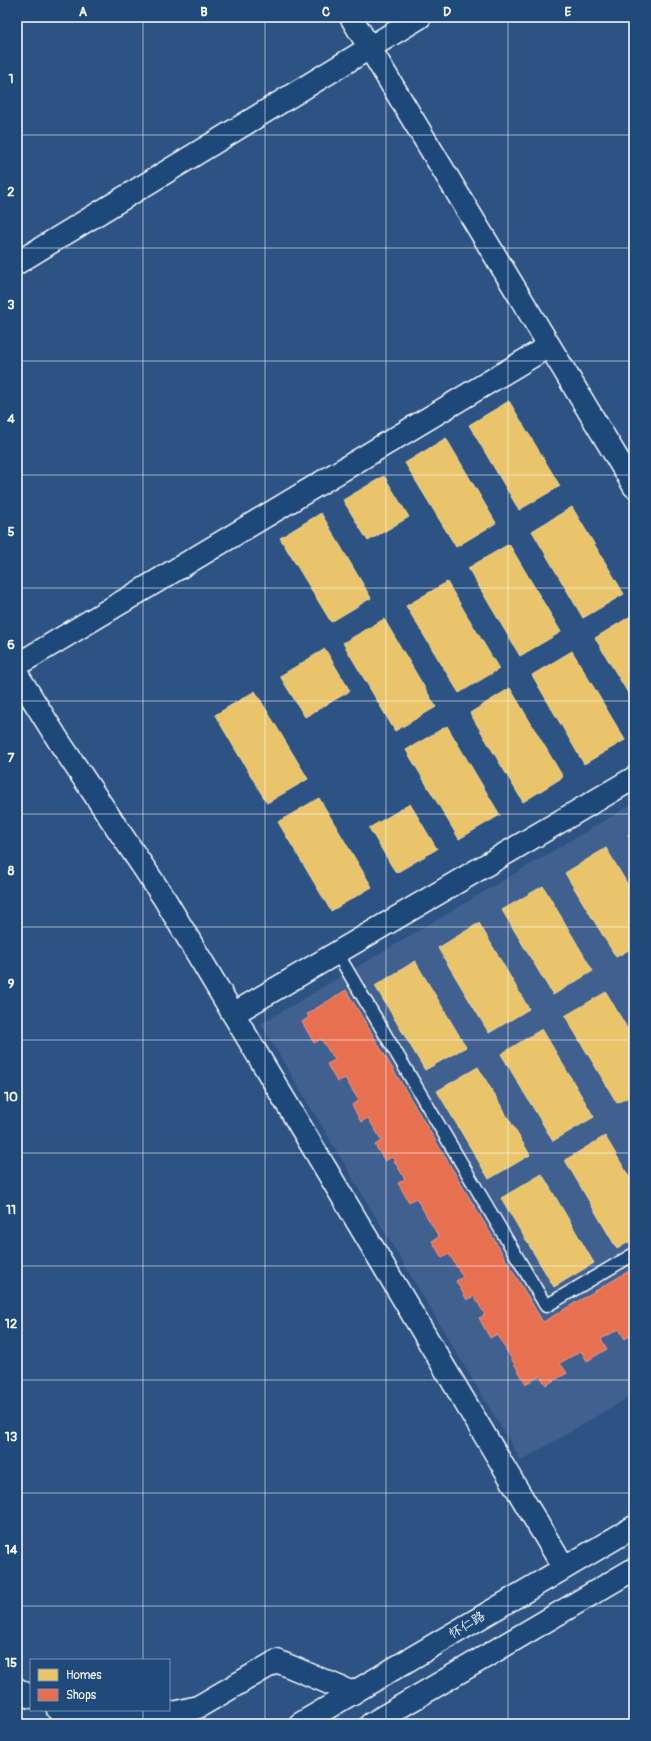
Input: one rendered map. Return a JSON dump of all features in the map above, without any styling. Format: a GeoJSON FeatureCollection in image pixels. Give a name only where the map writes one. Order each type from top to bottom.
{"type":"FeatureCollection","features":[{"type":"Feature","properties":{"kind":"street"},"geometry":{"type":"LineString","coordinates":[[351,17],[634,486]]}},
{"type":"Feature","properties":{"kind":"street"},"geometry":{"type":"LineString","coordinates":[[17,263],[420,17]]}},
{"type":"Feature","properties":{"kind":"street"},"geometry":{"type":"LineString","coordinates":[[17,665],[549,346]]}},
{"type":"Feature","properties":{"kind":"street"},"geometry":{"type":"LineString","coordinates":[[17,674],[60,743],[164,898],[564,1568]]}},
{"type":"Feature","properties":{"kind":"street"},"geometry":{"type":"LineString","coordinates":[[233,1014],[634,778]]}},
{"type":"Feature","properties":{"kind":"street","name":"怀仁路"},"geometry":{"type":"LineString","coordinates":[[300,1724],[634,1527]]}},
{"type":"Feature","properties":{"kind":"street"},"geometry":{"type":"LineString","coordinates":[[371,1724],[391,1717],[634,1569]]}},
{"type":"Feature","properties":{"kind":"street"},"geometry":{"type":"LineString","coordinates":[[60,1711],[65,1713],[158,1716],[198,1707],[277,1661],[353,1693]]}},
{"type":"Feature","properties":{"kind":"street"},"geometry":{"type":"LineString","coordinates":[[17,1689],[30,1696]]}},
{"type":"Feature","properties":{"kind":"lane"},"geometry":{"type":"LineString","coordinates":[[336,953],[546,1306],[634,1254]]}},
{"type":"Feature","properties":{"kind":"shaded area"},"geometry":{"type":"Polygon","coordinates":[[[634,803],[634,1394],[521,1461],[261,1024],[634,803]]]}},
{"type":"Feature","properties":{"kind":"building: Homes"},"geometry":{"type":"Polygon","coordinates":[[[509,401],[560,486],[519,510],[469,425],[509,401]]]}},
{"type":"Feature","properties":{"kind":"building: Homes"},"geometry":{"type":"Polygon","coordinates":[[[446,438],[496,523],[456,547],[405,463],[446,438]]]}},
{"type":"Feature","properties":{"kind":"building: Homes"},"geometry":{"type":"Polygon","coordinates":[[[384,476],[409,517],[368,541],[343,500],[384,476]]]}},
{"type":"Feature","properties":{"kind":"building: Homes"},"geometry":{"type":"Polygon","coordinates":[[[572,507],[624,594],[583,618],[532,531],[572,507]]]}},
{"type":"Feature","properties":{"kind":"building: Homes"},"geometry":{"type":"Polygon","coordinates":[[[321,513],[371,598],[331,622],[280,538],[321,513]]]}},
{"type":"Feature","properties":{"kind":"building: Homes"},"geometry":{"type":"Polygon","coordinates":[[[509,544],[561,632],[520,656],[468,568],[509,544]]]}},
{"type":"Feature","properties":{"kind":"building: Homes"},"geometry":{"type":"Polygon","coordinates":[[[447,582],[499,669],[459,693],[406,606],[447,582]]]}},
{"type":"Feature","properties":{"kind":"building: Homes"},"geometry":{"type":"Polygon","coordinates":[[[634,614],[634,703],[595,638],[634,614]]]}},
{"type":"Feature","properties":{"kind":"building: Homes"},"geometry":{"type":"Polygon","coordinates":[[[384,619],[436,707],[395,731],[343,643],[384,619]]]}},
{"type":"Feature","properties":{"kind":"building: Homes"},"geometry":{"type":"Polygon","coordinates":[[[325,649],[350,691],[305,717],[280,676],[325,649]]]}},
{"type":"Feature","properties":{"kind":"building: Homes"},"geometry":{"type":"Polygon","coordinates":[[[572,651],[625,740],[584,764],[532,675],[572,651]]]}},
{"type":"Feature","properties":{"kind":"building: Homes"},"geometry":{"type":"Polygon","coordinates":[[[510,688],[563,777],[523,802],[470,713],[510,688]]]}},
{"type":"Feature","properties":{"kind":"building: Homes"},"geometry":{"type":"Polygon","coordinates":[[[255,691],[308,779],[267,803],[215,715],[255,691]]]}},
{"type":"Feature","properties":{"kind":"building: Homes"},"geometry":{"type":"Polygon","coordinates":[[[447,726],[500,815],[459,839],[406,750],[447,726]]]}},
{"type":"Feature","properties":{"kind":"building: Homes"},"geometry":{"type":"Polygon","coordinates":[[[319,798],[372,887],[331,911],[278,822],[319,798]]]}},
{"type":"Feature","properties":{"kind":"building: Homes"},"geometry":{"type":"Polygon","coordinates":[[[410,804],[437,849],[396,873],[369,828],[410,804]]]}},
{"type":"Feature","properties":{"kind":"building: Homes"},"geometry":{"type":"Polygon","coordinates":[[[634,831],[634,846],[628,835],[634,831]]]}},
{"type":"Feature","properties":{"kind":"building: Homes"},"geometry":{"type":"Polygon","coordinates":[[[606,848],[634,895],[634,947],[616,957],[565,873],[606,848]]]}},
{"type":"Feature","properties":{"kind":"building: Homes"},"geometry":{"type":"Polygon","coordinates":[[[543,886],[593,971],[553,995],[502,910],[543,886]]]}},
{"type":"Feature","properties":{"kind":"building: Homes"},"geometry":{"type":"Polygon","coordinates":[[[479,923],[529,1009],[489,1033],[438,948],[479,923]]]}},
{"type":"Feature","properties":{"kind":"building: Homes"},"geometry":{"type":"Polygon","coordinates":[[[415,961],[466,1047],[425,1070],[375,986],[415,961]]]}},
{"type":"Feature","properties":{"kind":"building: Homes"},"geometry":{"type":"Polygon","coordinates":[[[634,975],[634,988],[628,978],[634,975]]]}},
{"type":"Feature","properties":{"kind":"building: Homes"},"geometry":{"type":"Polygon","coordinates":[[[606,992],[634,1040],[634,1094],[617,1103],[565,1016],[606,992]]]}},
{"type":"Feature","properties":{"kind":"building: Homes"},"geometry":{"type":"Polygon","coordinates":[[[542,1029],[594,1117],[553,1141],[501,1054],[542,1029]]]}},
{"type":"Feature","properties":{"kind":"building: Homes"},"geometry":{"type":"Polygon","coordinates":[[[478,1067],[530,1155],[489,1179],[437,1091],[478,1067]]]}},
{"type":"Feature","properties":{"kind":"building: Homes"},"geometry":{"type":"Polygon","coordinates":[[[634,1120],[634,1132],[629,1123],[634,1120]]]}},
{"type":"Feature","properties":{"kind":"building: Homes"},"geometry":{"type":"Polygon","coordinates":[[[605,1136],[634,1185],[634,1239],[617,1249],[565,1160],[605,1136]]]}},
{"type":"Feature","properties":{"kind":"building: Homes"},"geometry":{"type":"Polygon","coordinates":[[[542,1174],[594,1263],[554,1287],[501,1198],[542,1174]]]}},
{"type":"Feature","properties":{"kind":"building: Shops"},"geometry":{"type":"Polygon","coordinates":[[[346,990],[543,1322],[634,1268],[634,1333],[625,1339],[619,1329],[601,1339],[607,1349],[587,1361],[581,1351],[560,1363],[567,1373],[546,1385],[540,1376],[526,1384],[497,1334],[490,1338],[479,1318],[485,1315],[474,1296],[467,1300],[456,1281],[463,1277],[449,1254],[442,1258],[432,1241],[439,1237],[416,1198],[409,1202],[398,1183],[405,1179],[392,1157],[385,1161],[375,1145],[382,1141],[368,1118],[361,1122],[352,1105],[359,1101],[345,1078],[337,1082],[327,1064],[335,1060],[321,1039],[314,1043],[302,1022],[309,1017],[307,1014],[346,990]]]}}]}
